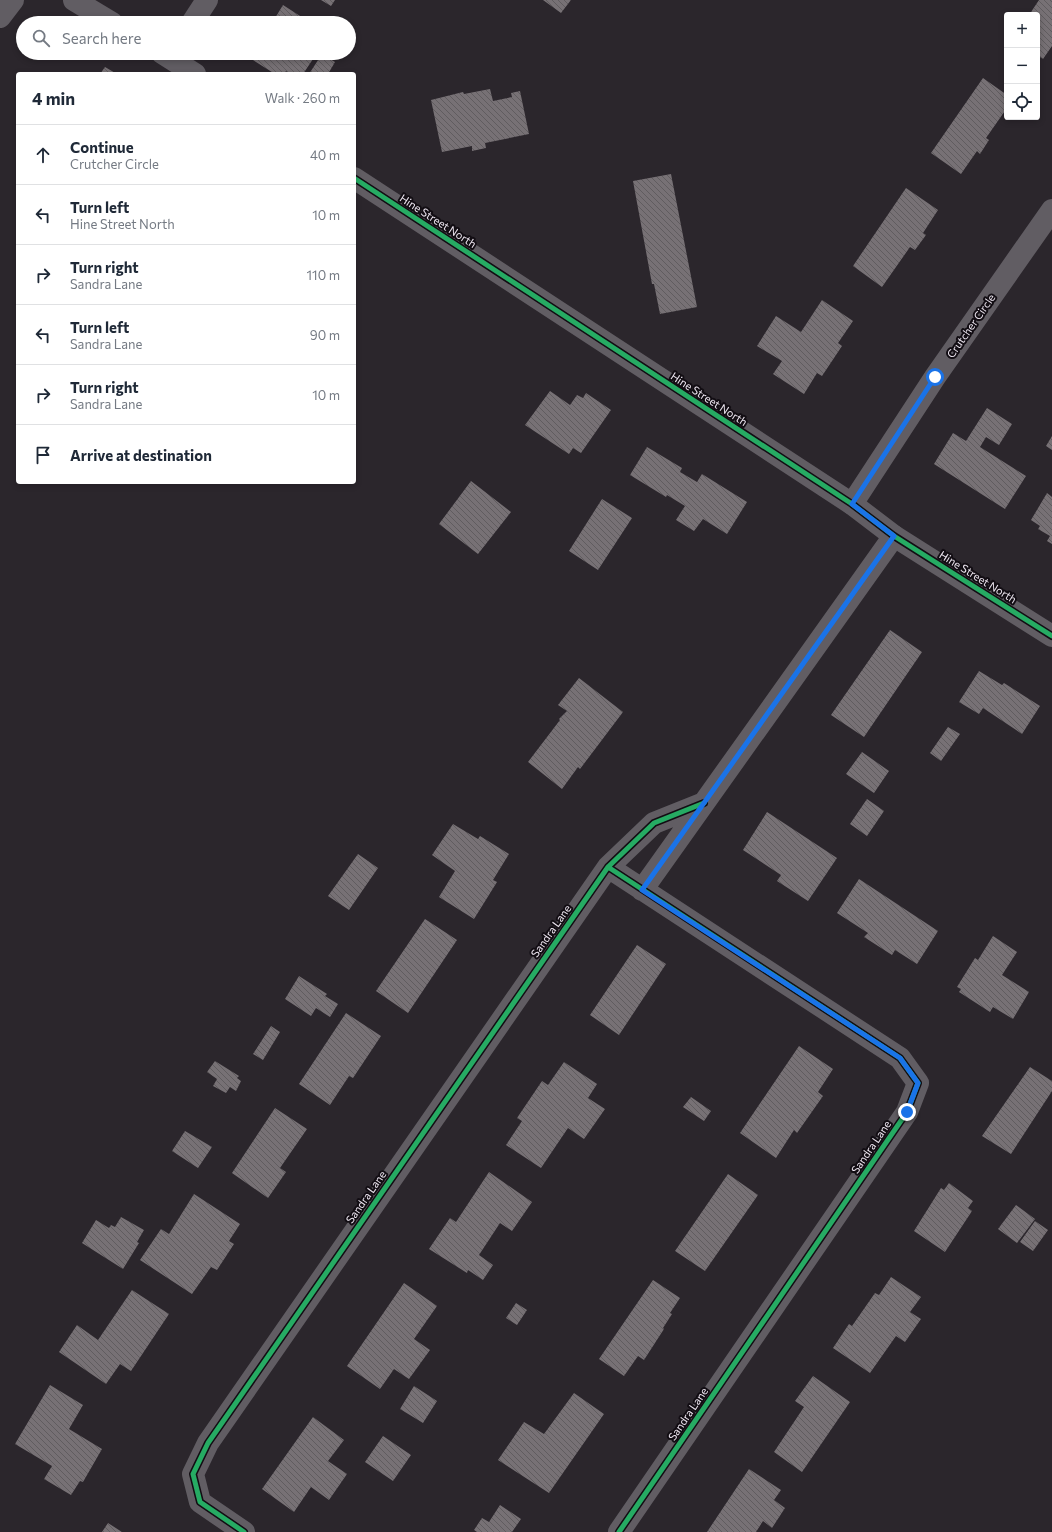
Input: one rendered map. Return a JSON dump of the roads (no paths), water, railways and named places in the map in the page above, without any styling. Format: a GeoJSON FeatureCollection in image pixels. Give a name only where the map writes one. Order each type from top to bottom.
{"type":"FeatureCollection","features":[{"type":"Feature","properties":{"kind":"street"},"geometry":{"type":"LineString","coordinates":[[0,17],[13,0]]}},
{"type":"Feature","properties":{"kind":"street"},"geometry":{"type":"LineString","coordinates":[[74,0],[100,16]]}},
{"type":"Feature","properties":{"kind":"street"},"geometry":{"type":"LineString","coordinates":[[197,16],[207,0]]}},
{"type":"Feature","properties":{"kind":"street"},"geometry":{"type":"LineString","coordinates":[[176,60],[192,72]]}},
{"type":"Feature","properties":{"kind":"street","name":"Hine Street North"},"geometry":{"type":"LineString","coordinates":[[356,179],[852,504],[894,536],[1052,636]]}},
{"type":"Feature","properties":{"kind":"street","name":"Crutcher Circle"},"geometry":{"type":"LineString","coordinates":[[852,504],[935,377],[1052,210]]}},
{"type":"Feature","properties":{"kind":"street"},"geometry":{"type":"LineString","coordinates":[[642,890],[894,536]]}},
{"type":"Feature","properties":{"kind":"street","name":"Sandra Lane"},"geometry":{"type":"LineString","coordinates":[[244,1532],[200,1502],[193,1474],[208,1443],[608,867],[654,823],[704,804]]}},
{"type":"Feature","properties":{"kind":"street","name":"Sandra Lane"},"geometry":{"type":"LineString","coordinates":[[608,867],[900,1058],[918,1083],[907,1112],[619,1532]]}}]}
